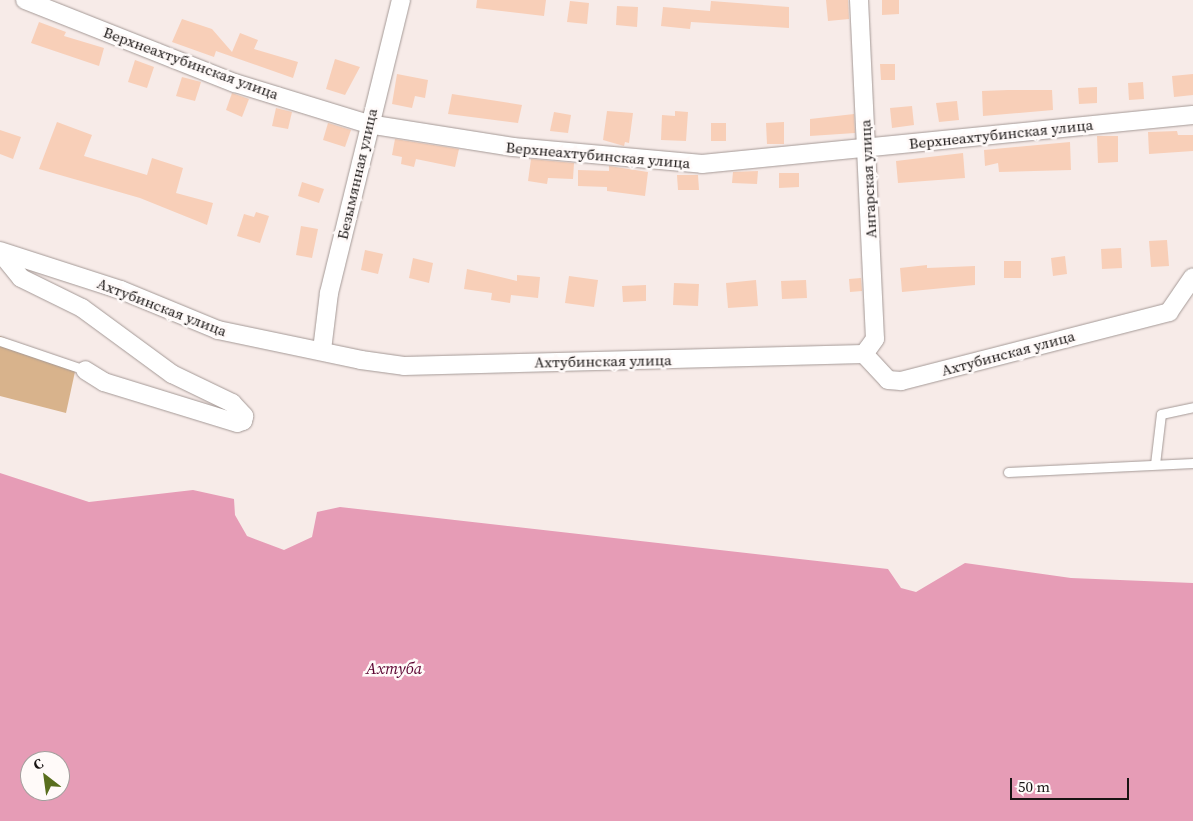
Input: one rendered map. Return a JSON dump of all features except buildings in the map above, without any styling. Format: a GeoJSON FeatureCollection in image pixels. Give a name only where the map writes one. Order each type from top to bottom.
{"type":"FeatureCollection","features":[{"type":"Feature","properties":{"kind":"street","name":"Верхнеахтубинская улица"},"geometry":{"type":"LineString","coordinates":[[25,0],[234,83],[368,124],[513,147],[702,164],[1193,114]]}},
{"type":"Feature","properties":{"kind":"street","name":"Безымянная улица"},"geometry":{"type":"LineString","coordinates":[[322,350],[329,293],[368,124],[401,0]]}},
{"type":"Feature","properties":{"kind":"street","name":"Ангарская улица"},"geometry":{"type":"LineString","coordinates":[[859,0],[875,339],[864,354]]}},
{"type":"Feature","properties":{"kind":"street","name":"Ахтубинская улица"},"geometry":{"type":"LineString","coordinates":[[0,252],[121,290],[218,330],[404,366],[864,354],[888,380],[901,381],[1169,312],[1192,281]]}},
{"type":"Feature","properties":{"kind":"street"},"geometry":{"type":"LineString","coordinates":[[0,252],[22,278],[82,308],[172,374],[232,403],[244,416],[243,421],[237,423],[104,382],[84,370]]}},
{"type":"Feature","properties":{"kind":"lane"},"geometry":{"type":"LineString","coordinates":[[0,341],[84,370]]}},
{"type":"Feature","properties":{"kind":"lane"},"geometry":{"type":"LineString","coordinates":[[1155,464],[1161,414],[1193,407]]}},
{"type":"Feature","properties":{"kind":"lane"},"geometry":{"type":"LineString","coordinates":[[1008,472],[1193,462]]}},
{"type":"Feature","properties":{"kind":"shaded area"},"geometry":{"type":"Polygon","coordinates":[[[0,336],[76,367],[66,413],[0,396],[0,336]]]}},
{"type":"Feature","properties":{"kind":"water","name":"Ахтуба"},"geometry":{"type":"Polygon","coordinates":[[[0,473],[89,502],[193,490],[234,499],[235,515],[247,536],[284,550],[312,537],[317,512],[340,507],[888,569],[901,588],[916,592],[965,563],[1071,578],[1193,583],[1193,821],[0,821],[0,473]]]}}]}
